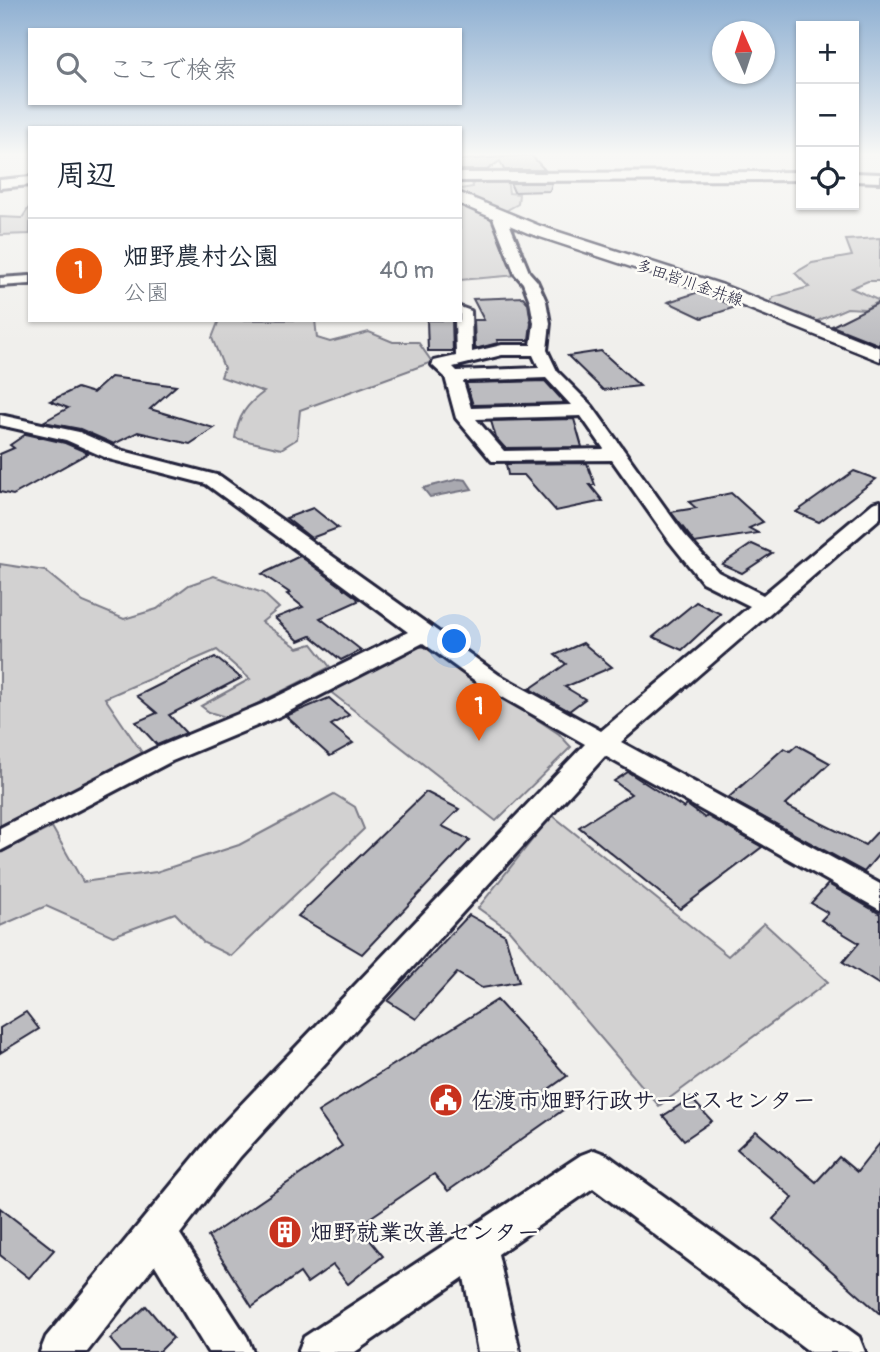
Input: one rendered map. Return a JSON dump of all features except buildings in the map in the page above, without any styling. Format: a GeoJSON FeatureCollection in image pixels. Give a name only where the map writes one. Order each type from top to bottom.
{"type":"FeatureCollection","features":[{"type":"Feature","properties":{"kind":"main road","name":"多田皆川金井線"},"geometry":{"type":"LineString","coordinates":[[500,218],[561,242],[682,278],[880,355]]}},
{"type":"Feature","properties":{"kind":"street"},"geometry":{"type":"LineString","coordinates":[[500,218],[522,274],[530,281],[538,301],[542,323],[539,350],[550,373],[586,410],[616,454],[710,577],[763,604]]}},
{"type":"Feature","properties":{"kind":"street"},"geometry":{"type":"LineString","coordinates":[[0,282],[28,279]]}},
{"type":"Feature","properties":{"kind":"street"},"geometry":{"type":"LineString","coordinates":[[463,311],[464,358]]}},
{"type":"Feature","properties":{"kind":"street"},"geometry":{"type":"LineString","coordinates":[[539,350],[502,350],[440,365],[453,376],[464,414],[499,457],[616,454]]}},
{"type":"Feature","properties":{"kind":"street"},"geometry":{"type":"LineString","coordinates":[[453,376],[550,373]]}},
{"type":"Feature","properties":{"kind":"street"},"geometry":{"type":"LineString","coordinates":[[464,414],[586,410]]}},
{"type":"Feature","properties":{"kind":"street"},"geometry":{"type":"LineString","coordinates":[[1,421],[72,436],[116,455],[213,480],[490,680],[880,898]]}},
{"type":"Feature","properties":{"kind":"street"},"geometry":{"type":"LineString","coordinates":[[61,1352],[227,1145],[602,743],[763,604],[873,522]]}},
{"type":"Feature","properties":{"kind":"street"},"geometry":{"type":"LineString","coordinates":[[0,841],[163,755],[271,710],[425,632]]}},
{"type":"Feature","properties":{"kind":"street"},"geometry":{"type":"LineString","coordinates":[[319,1352],[594,1167],[844,1352]]}},
{"type":"Feature","properties":{"kind":"street"},"geometry":{"type":"LineString","coordinates":[[157,1233],[232,1352]]}},
{"type":"Feature","properties":{"kind":"street"},"geometry":{"type":"LineString","coordinates":[[477,1246],[499,1352]]}},
{"type":"Feature","properties":{"kind":"shaded area"},"geometry":{"type":"Polygon","coordinates":[[[0,217],[28,217],[28,234],[0,235],[0,217]]]}},
{"type":"Feature","properties":{"kind":"shaded area"},"geometry":{"type":"Polygon","coordinates":[[[462,217],[487,217],[493,220],[519,275],[462,280],[462,217]]]}},
{"type":"Feature","properties":{"kind":"shaded area"},"geometry":{"type":"Polygon","coordinates":[[[880,238],[880,281],[868,281],[851,288],[880,301],[865,309],[847,308],[815,322],[769,304],[774,297],[809,287],[795,273],[812,263],[852,256],[846,240],[880,238]]]}},
{"type":"Feature","properties":{"kind":"shaded area"},"geometry":{"type":"Polygon","coordinates":[[[218,322],[315,322],[317,338],[330,342],[369,332],[393,342],[418,342],[432,362],[300,410],[297,439],[281,449],[235,438],[244,411],[264,392],[221,377],[224,368],[212,338],[218,322]]]}},
{"type":"Feature","properties":{"kind":"shaded area"},"geometry":{"type":"Polygon","coordinates":[[[459,479],[466,480],[472,489],[430,497],[423,488],[459,479]]]}},
{"type":"Feature","properties":{"kind":"shaded area"},"geometry":{"type":"Polygon","coordinates":[[[0,564],[45,571],[83,602],[124,619],[157,609],[189,585],[214,576],[263,593],[279,608],[262,622],[298,648],[312,644],[330,667],[229,718],[209,712],[201,706],[250,679],[217,650],[105,698],[143,754],[0,826],[0,564]]]}},
{"type":"Feature","properties":{"kind":"shaded area"},"geometry":{"type":"Polygon","coordinates":[[[413,647],[428,647],[559,734],[571,747],[496,821],[328,690],[413,647]]]}},
{"type":"Feature","properties":{"kind":"shaded area"},"geometry":{"type":"Polygon","coordinates":[[[334,794],[355,807],[364,829],[231,956],[204,943],[175,913],[113,936],[46,906],[0,926],[0,853],[52,827],[83,882],[156,872],[239,845],[334,794]]]}},
{"type":"Feature","properties":{"kind":"shaded area"},"geometry":{"type":"Polygon","coordinates":[[[552,815],[728,956],[764,923],[828,982],[659,1106],[509,930],[478,908],[552,815]]]}},
{"type":"Feature","properties":{"kind":"place","name":"畑野農村公園"},"geometry":{"type":"Point","coordinates":[479,741]}},
{"type":"Feature","properties":{"kind":"place","name":"佐渡市畑野行政サービスセンター"},"geometry":{"type":"Point","coordinates":[446,1100]}},
{"type":"Feature","properties":{"kind":"place","name":"畑野就業改善センター"},"geometry":{"type":"Point","coordinates":[285,1232]}}]}
